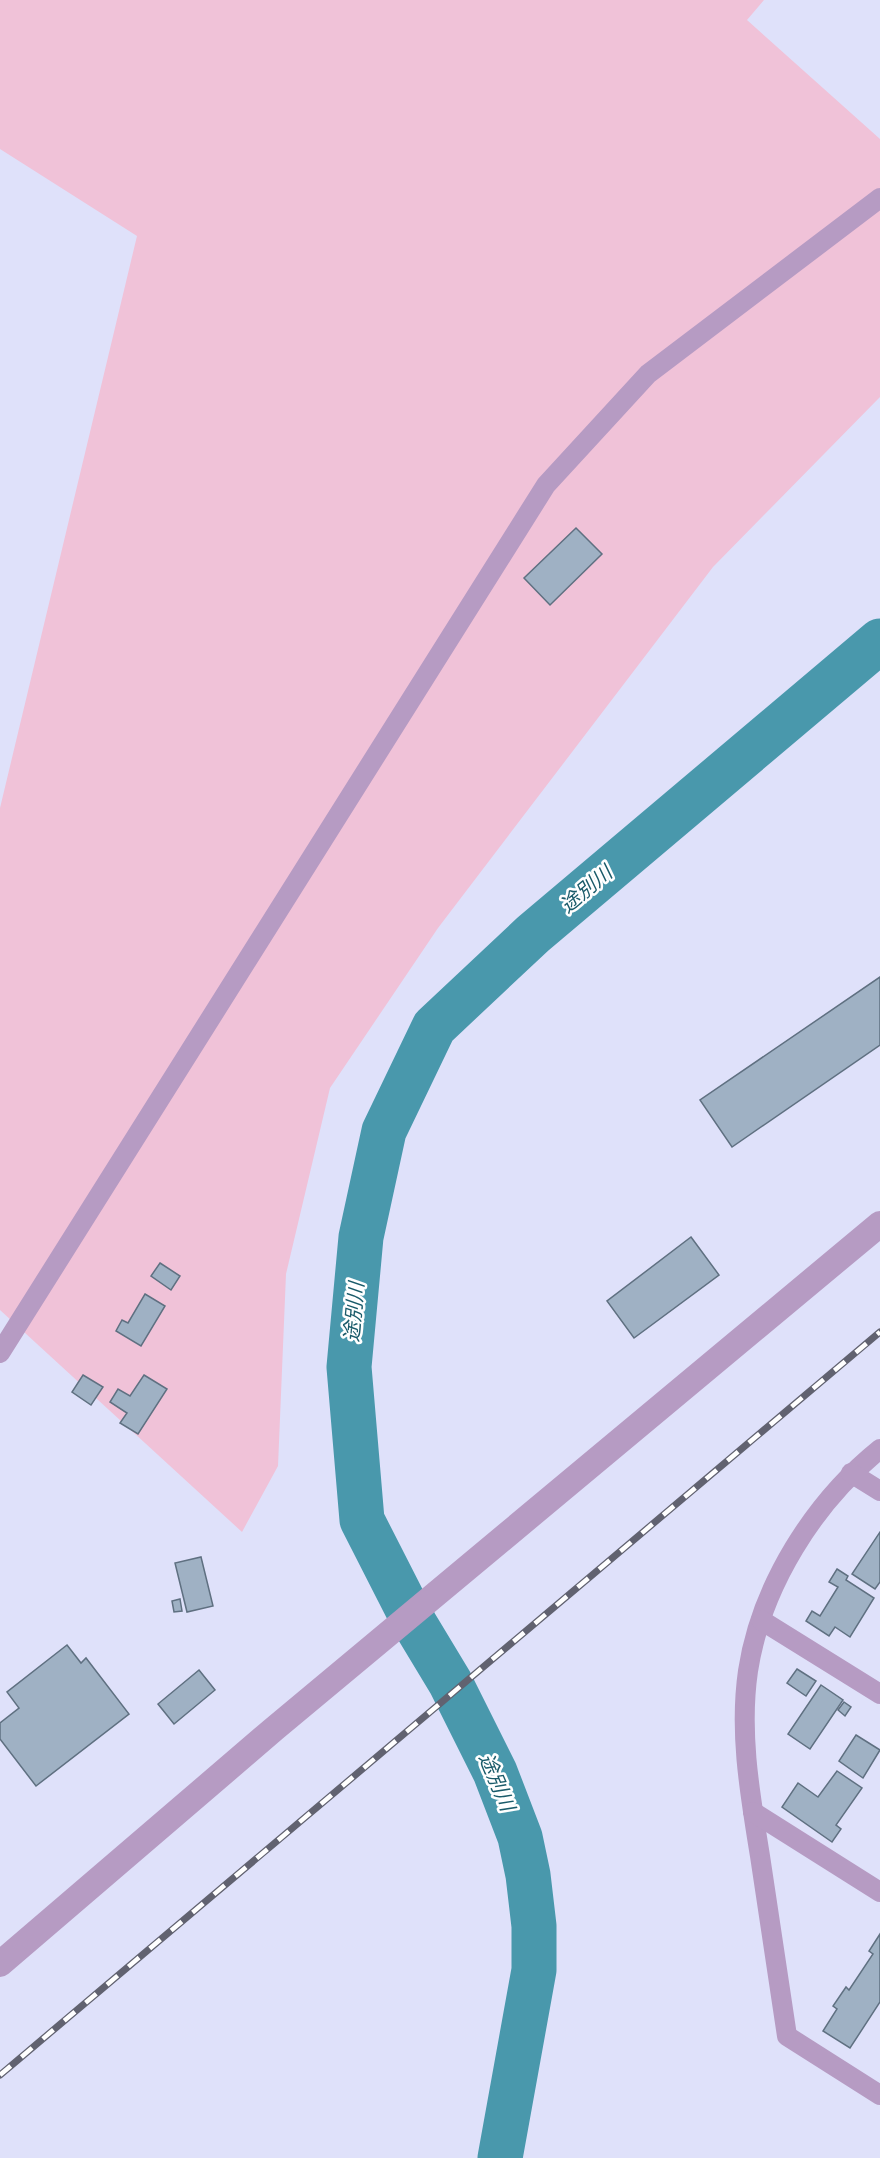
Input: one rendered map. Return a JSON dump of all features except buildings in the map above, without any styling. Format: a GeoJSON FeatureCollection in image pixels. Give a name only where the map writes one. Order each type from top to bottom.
{"type":"FeatureCollection","features":[{"type":"Feature","properties":{"kind":"street"},"geometry":{"type":"LineString","coordinates":[[0,1353],[546,485],[648,374],[880,198]]}},
{"type":"Feature","properties":{"kind":"street"},"geometry":{"type":"LineString","coordinates":[[0,1964],[274,1729],[880,1224]]}},
{"type":"Feature","properties":{"kind":"street"},"geometry":{"type":"LineString","coordinates":[[880,1449],[850,1473],[808,1526],[783,1570],[761,1620],[748,1671],[744,1750],[787,2036],[880,2095]]}},
{"type":"Feature","properties":{"kind":"street"},"geometry":{"type":"LineString","coordinates":[[850,1473],[880,1491]]}},
{"type":"Feature","properties":{"kind":"street"},"geometry":{"type":"LineString","coordinates":[[761,1620],[880,1694]]}},
{"type":"Feature","properties":{"kind":"street"},"geometry":{"type":"LineString","coordinates":[[753,1812],[880,1892]]}},
{"type":"Feature","properties":{"kind":"shaded area"},"geometry":{"type":"Polygon","coordinates":[[[0,0],[764,0],[747,20],[880,139],[880,397],[713,567],[438,928],[330,1088],[286,1274],[278,1466],[242,1532],[0,1310],[0,808],[137,236],[0,149],[0,0]]]}},
{"type":"Feature","properties":{"kind":"waterway","name":"途別川"},"geometry":{"type":"LineString","coordinates":[[500,2158],[534,1970],[534,1926],[528,1875],[520,1837],[495,1772],[450,1682],[415,1624],[362,1520],[349,1367],[361,1237],[384,1131],[434,1027],[533,934],[880,641]]}},
{"type":"Feature","properties":{"kind":"railway"},"geometry":{"type":"LineString","coordinates":[[0,2075],[880,1332]]}}]}
